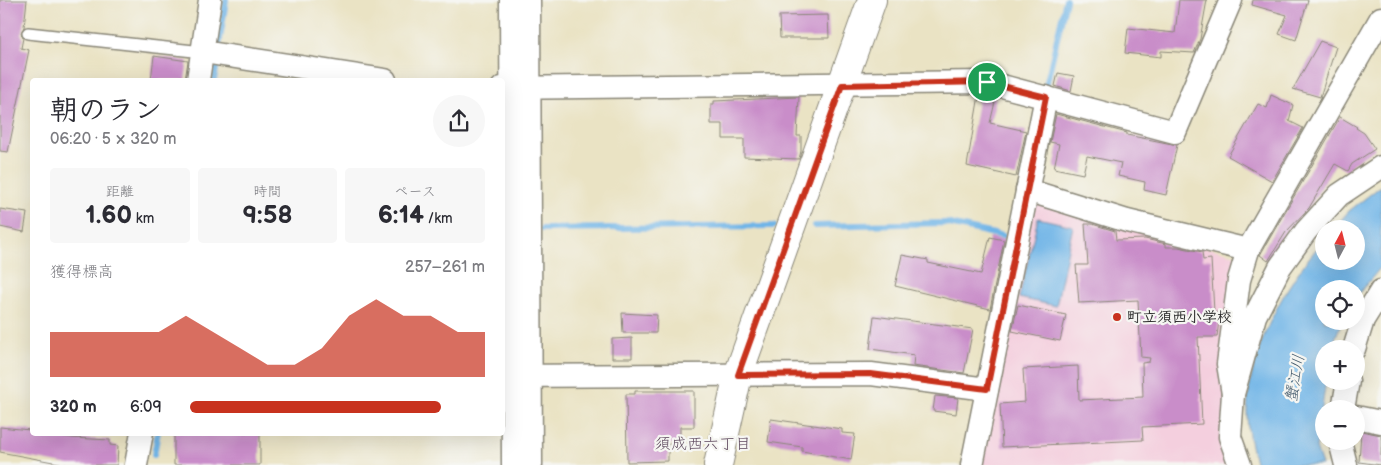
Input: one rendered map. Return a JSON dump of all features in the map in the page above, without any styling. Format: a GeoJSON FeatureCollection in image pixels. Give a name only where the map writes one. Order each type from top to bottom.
{"type":"FeatureCollection","features":[{"type":"Feature","properties":{"kind":"street"},"geometry":{"type":"LineString","coordinates":[[198,78],[210,0]]}},
{"type":"Feature","properties":{"kind":"street"},"geometry":{"type":"LineString","coordinates":[[511,0],[514,88],[515,376],[513,465]]}},
{"type":"Feature","properties":{"kind":"street"},"geometry":{"type":"LineString","coordinates":[[514,88],[529,0]]}},
{"type":"Feature","properties":{"kind":"street"},"geometry":{"type":"LineString","coordinates":[[718,465],[738,375],[872,0]]}},
{"type":"Feature","properties":{"kind":"street"},"geometry":{"type":"LineString","coordinates":[[514,88],[987,82],[1175,132],[1231,0]]}},
{"type":"Feature","properties":{"kind":"street"},"geometry":{"type":"LineString","coordinates":[[1233,394],[1228,364],[1239,280],[1248,250],[1381,18]]}},
{"type":"Feature","properties":{"kind":"street"},"geometry":{"type":"LineString","coordinates":[[203,52],[372,78]]}},
{"type":"Feature","properties":{"kind":"street"},"geometry":{"type":"LineString","coordinates":[[972,465],[1046,97]]}},
{"type":"Feature","properties":{"kind":"street"},"geometry":{"type":"LineString","coordinates":[[1240,465],[1230,437],[1233,394],[1255,316],[1280,267],[1306,231],[1339,195],[1381,167]]}},
{"type":"Feature","properties":{"kind":"street"},"geometry":{"type":"LineString","coordinates":[[1027,190],[1127,221],[1248,250]]}},
{"type":"Feature","properties":{"kind":"street"},"geometry":{"type":"LineString","coordinates":[[1357,340],[1363,320],[1381,291]]}},
{"type":"Feature","properties":{"kind":"street"},"geometry":{"type":"LineString","coordinates":[[515,376],[871,374],[987,389]]}},
{"type":"Feature","properties":{"kind":"street"},"geometry":{"type":"LineString","coordinates":[[515,376],[531,465]]}},
{"type":"Feature","properties":{"kind":"street"},"geometry":{"type":"LineString","coordinates":[[1365,419],[1381,422]]}},
{"type":"Feature","properties":{"kind":"street"},"geometry":{"type":"LineString","coordinates":[[136,465],[141,436]]}},
{"type":"Feature","properties":{"kind":"street"},"geometry":{"type":"LineString","coordinates":[[1342,450],[1346,465]]}},
{"type":"Feature","properties":{"kind":"lane"},"geometry":{"type":"LineString","coordinates":[[28,33],[203,52]]}},
{"type":"Feature","properties":{"kind":"shaded area","name":"町立須西小学校"},"geometry":{"type":"Polygon","coordinates":[[[1029,201],[1240,256],[1231,465],[975,465],[1029,201]]]}},
{"type":"Feature","properties":{"kind":"water","name":"蟹江川"},"geometry":{"type":"Polygon","coordinates":[[[1381,186],[1381,267],[1365,286],[1365,280],[1315,280],[1315,330],[1338,330],[1335,340],[1315,340],[1315,390],[1325,390],[1323,400],[1315,400],[1315,450],[1317,450],[1322,465],[1256,465],[1251,446],[1247,412],[1249,389],[1261,342],[1282,298],[1315,251],[1315,270],[1365,270],[1365,220],[1341,220],[1349,211],[1381,186]]]}},
{"type":"Feature","properties":{"kind":"water"},"geometry":{"type":"Polygon","coordinates":[[[1038,218],[1073,226],[1056,306],[1019,298],[1038,218]]]}},
{"type":"Feature","properties":{"kind":"building"},"geometry":{"type":"Polygon","coordinates":[[[0,0],[27,0],[24,27],[21,33],[23,38],[21,48],[29,50],[8,152],[0,151],[0,0]]]}},
{"type":"Feature","properties":{"kind":"building"},"geometry":{"type":"Polygon","coordinates":[[[1179,0],[1207,0],[1200,39],[1194,53],[1161,51],[1161,57],[1125,53],[1128,28],[1175,33],[1179,0]]]}},
{"type":"Feature","properties":{"kind":"building"},"geometry":{"type":"Polygon","coordinates":[[[1253,0],[1308,0],[1296,40],[1279,34],[1287,15],[1252,5],[1253,0]]]}},
{"type":"Feature","properties":{"kind":"building"},"geometry":{"type":"Polygon","coordinates":[[[828,15],[829,38],[780,38],[779,16],[828,15]]]}},
{"type":"Feature","properties":{"kind":"building"},"geometry":{"type":"Polygon","coordinates":[[[1320,41],[1336,47],[1320,97],[1293,89],[1320,41]]]}},
{"type":"Feature","properties":{"kind":"building"},"geometry":{"type":"Polygon","coordinates":[[[154,56],[188,61],[185,78],[151,78],[154,56]]]}},
{"type":"Feature","properties":{"kind":"building"},"geometry":{"type":"Polygon","coordinates":[[[1058,73],[1074,76],[1071,91],[1055,86],[1058,73]]]}},
{"type":"Feature","properties":{"kind":"building"},"geometry":{"type":"Polygon","coordinates":[[[979,95],[996,98],[990,123],[1026,131],[1016,177],[967,166],[979,95]]]}},
{"type":"Feature","properties":{"kind":"building"},"geometry":{"type":"Polygon","coordinates":[[[1271,95],[1293,105],[1289,121],[1303,128],[1272,181],[1228,156],[1258,104],[1267,108],[1271,95]]]}},
{"type":"Feature","properties":{"kind":"building"},"geometry":{"type":"Polygon","coordinates":[[[799,97],[797,136],[801,136],[801,151],[799,159],[744,157],[744,139],[723,139],[723,124],[711,124],[711,104],[714,104],[714,101],[799,97]]]}},
{"type":"Feature","properties":{"kind":"building"},"geometry":{"type":"Polygon","coordinates":[[[1056,114],[1127,133],[1127,135],[1177,145],[1166,195],[1144,190],[1145,182],[1118,176],[1121,163],[1087,156],[1083,174],[1054,168],[1059,144],[1050,142],[1056,114]]]}},
{"type":"Feature","properties":{"kind":"building"},"geometry":{"type":"Polygon","coordinates":[[[1340,117],[1364,133],[1375,149],[1352,164],[1348,171],[1335,164],[1309,208],[1286,232],[1268,261],[1260,255],[1340,117]]]}},
{"type":"Feature","properties":{"kind":"building"},"geometry":{"type":"Polygon","coordinates":[[[0,209],[27,213],[24,232],[0,227],[0,209]]]}},
{"type":"Feature","properties":{"kind":"building"},"geometry":{"type":"Polygon","coordinates":[[[1085,224],[1092,224],[1115,231],[1116,240],[1145,239],[1166,244],[1166,247],[1178,247],[1202,252],[1203,260],[1211,259],[1214,312],[1220,312],[1217,337],[1198,337],[1202,424],[1142,427],[1143,440],[1002,447],[1000,404],[1025,402],[1023,369],[1078,366],[1079,400],[1143,397],[1142,363],[1149,362],[1150,358],[1141,357],[1138,300],[1079,303],[1076,265],[1088,265],[1085,224]]]}},
{"type":"Feature","properties":{"kind":"building"},"geometry":{"type":"Polygon","coordinates":[[[990,237],[1004,240],[990,309],[895,286],[902,255],[928,260],[928,263],[981,274],[990,237]]]}},
{"type":"Feature","properties":{"kind":"building"},"geometry":{"type":"Polygon","coordinates":[[[1018,305],[1066,315],[1060,341],[1012,331],[1018,305]]]}},
{"type":"Feature","properties":{"kind":"building"},"geometry":{"type":"Polygon","coordinates":[[[622,313],[657,315],[656,333],[623,333],[622,313]]]}},
{"type":"Feature","properties":{"kind":"building"},"geometry":{"type":"Polygon","coordinates":[[[874,316],[973,329],[964,373],[913,366],[914,355],[870,349],[874,316]]]}},
{"type":"Feature","properties":{"kind":"building"},"geometry":{"type":"Polygon","coordinates":[[[632,338],[632,358],[612,358],[612,339],[632,338]]]}},
{"type":"Feature","properties":{"kind":"building"},"geometry":{"type":"Polygon","coordinates":[[[635,391],[694,391],[694,427],[680,427],[680,444],[668,444],[668,461],[627,462],[626,394],[635,394],[635,391]]]}},
{"type":"Feature","properties":{"kind":"building"},"geometry":{"type":"Polygon","coordinates":[[[935,396],[958,398],[956,414],[933,411],[935,396]]]}},
{"type":"Feature","properties":{"kind":"building"},"geometry":{"type":"Polygon","coordinates":[[[771,419],[842,429],[842,433],[855,434],[851,460],[802,451],[802,447],[768,442],[771,419]]]}},
{"type":"Feature","properties":{"kind":"building"},"geometry":{"type":"Polygon","coordinates":[[[0,427],[30,430],[30,436],[110,440],[110,445],[118,446],[117,465],[69,465],[0,452],[0,427]]]}},
{"type":"Feature","properties":{"kind":"building"},"geometry":{"type":"Polygon","coordinates":[[[1365,432],[1381,435],[1381,465],[1359,462],[1360,450],[1365,450],[1365,432]]]}},
{"type":"Feature","properties":{"kind":"building"},"geometry":{"type":"Polygon","coordinates":[[[174,436],[260,436],[260,465],[174,465],[174,436]]]}},
{"type":"Feature","properties":{"kind":"waterway"},"geometry":{"type":"LineString","coordinates":[[219,45],[226,0]]}},
{"type":"Feature","properties":{"kind":"waterway"},"geometry":{"type":"LineString","coordinates":[[1046,86],[1066,0]]}},
{"type":"Feature","properties":{"kind":"waterway"},"geometry":{"type":"LineString","coordinates":[[214,78],[217,63]]}},
{"type":"Feature","properties":{"kind":"waterway"},"geometry":{"type":"LineString","coordinates":[[815,226],[945,223],[1003,236]]}},
{"type":"Feature","properties":{"kind":"waterway"},"geometry":{"type":"LineString","coordinates":[[542,229],[774,226]]}},
{"type":"Feature","properties":{"kind":"waterway"},"geometry":{"type":"LineString","coordinates":[[154,455],[157,436]]}},
{"type":"Feature","properties":{"kind":"place","name":"町立須西小学校"},"geometry":{"type":"Point","coordinates":[1117,317]}},
{"type":"Feature","properties":{"kind":"district","name":"須成西六丁目"},"geometry":{"type":"Point","coordinates":[703,443]}},
{"type":"Feature","properties":{"kind":"route"},"geometry":{"type":"LineString","coordinates":[[987,82],[1046,97],[987,389],[871,374],[738,375],[842,85],[987,82]]}}]}
